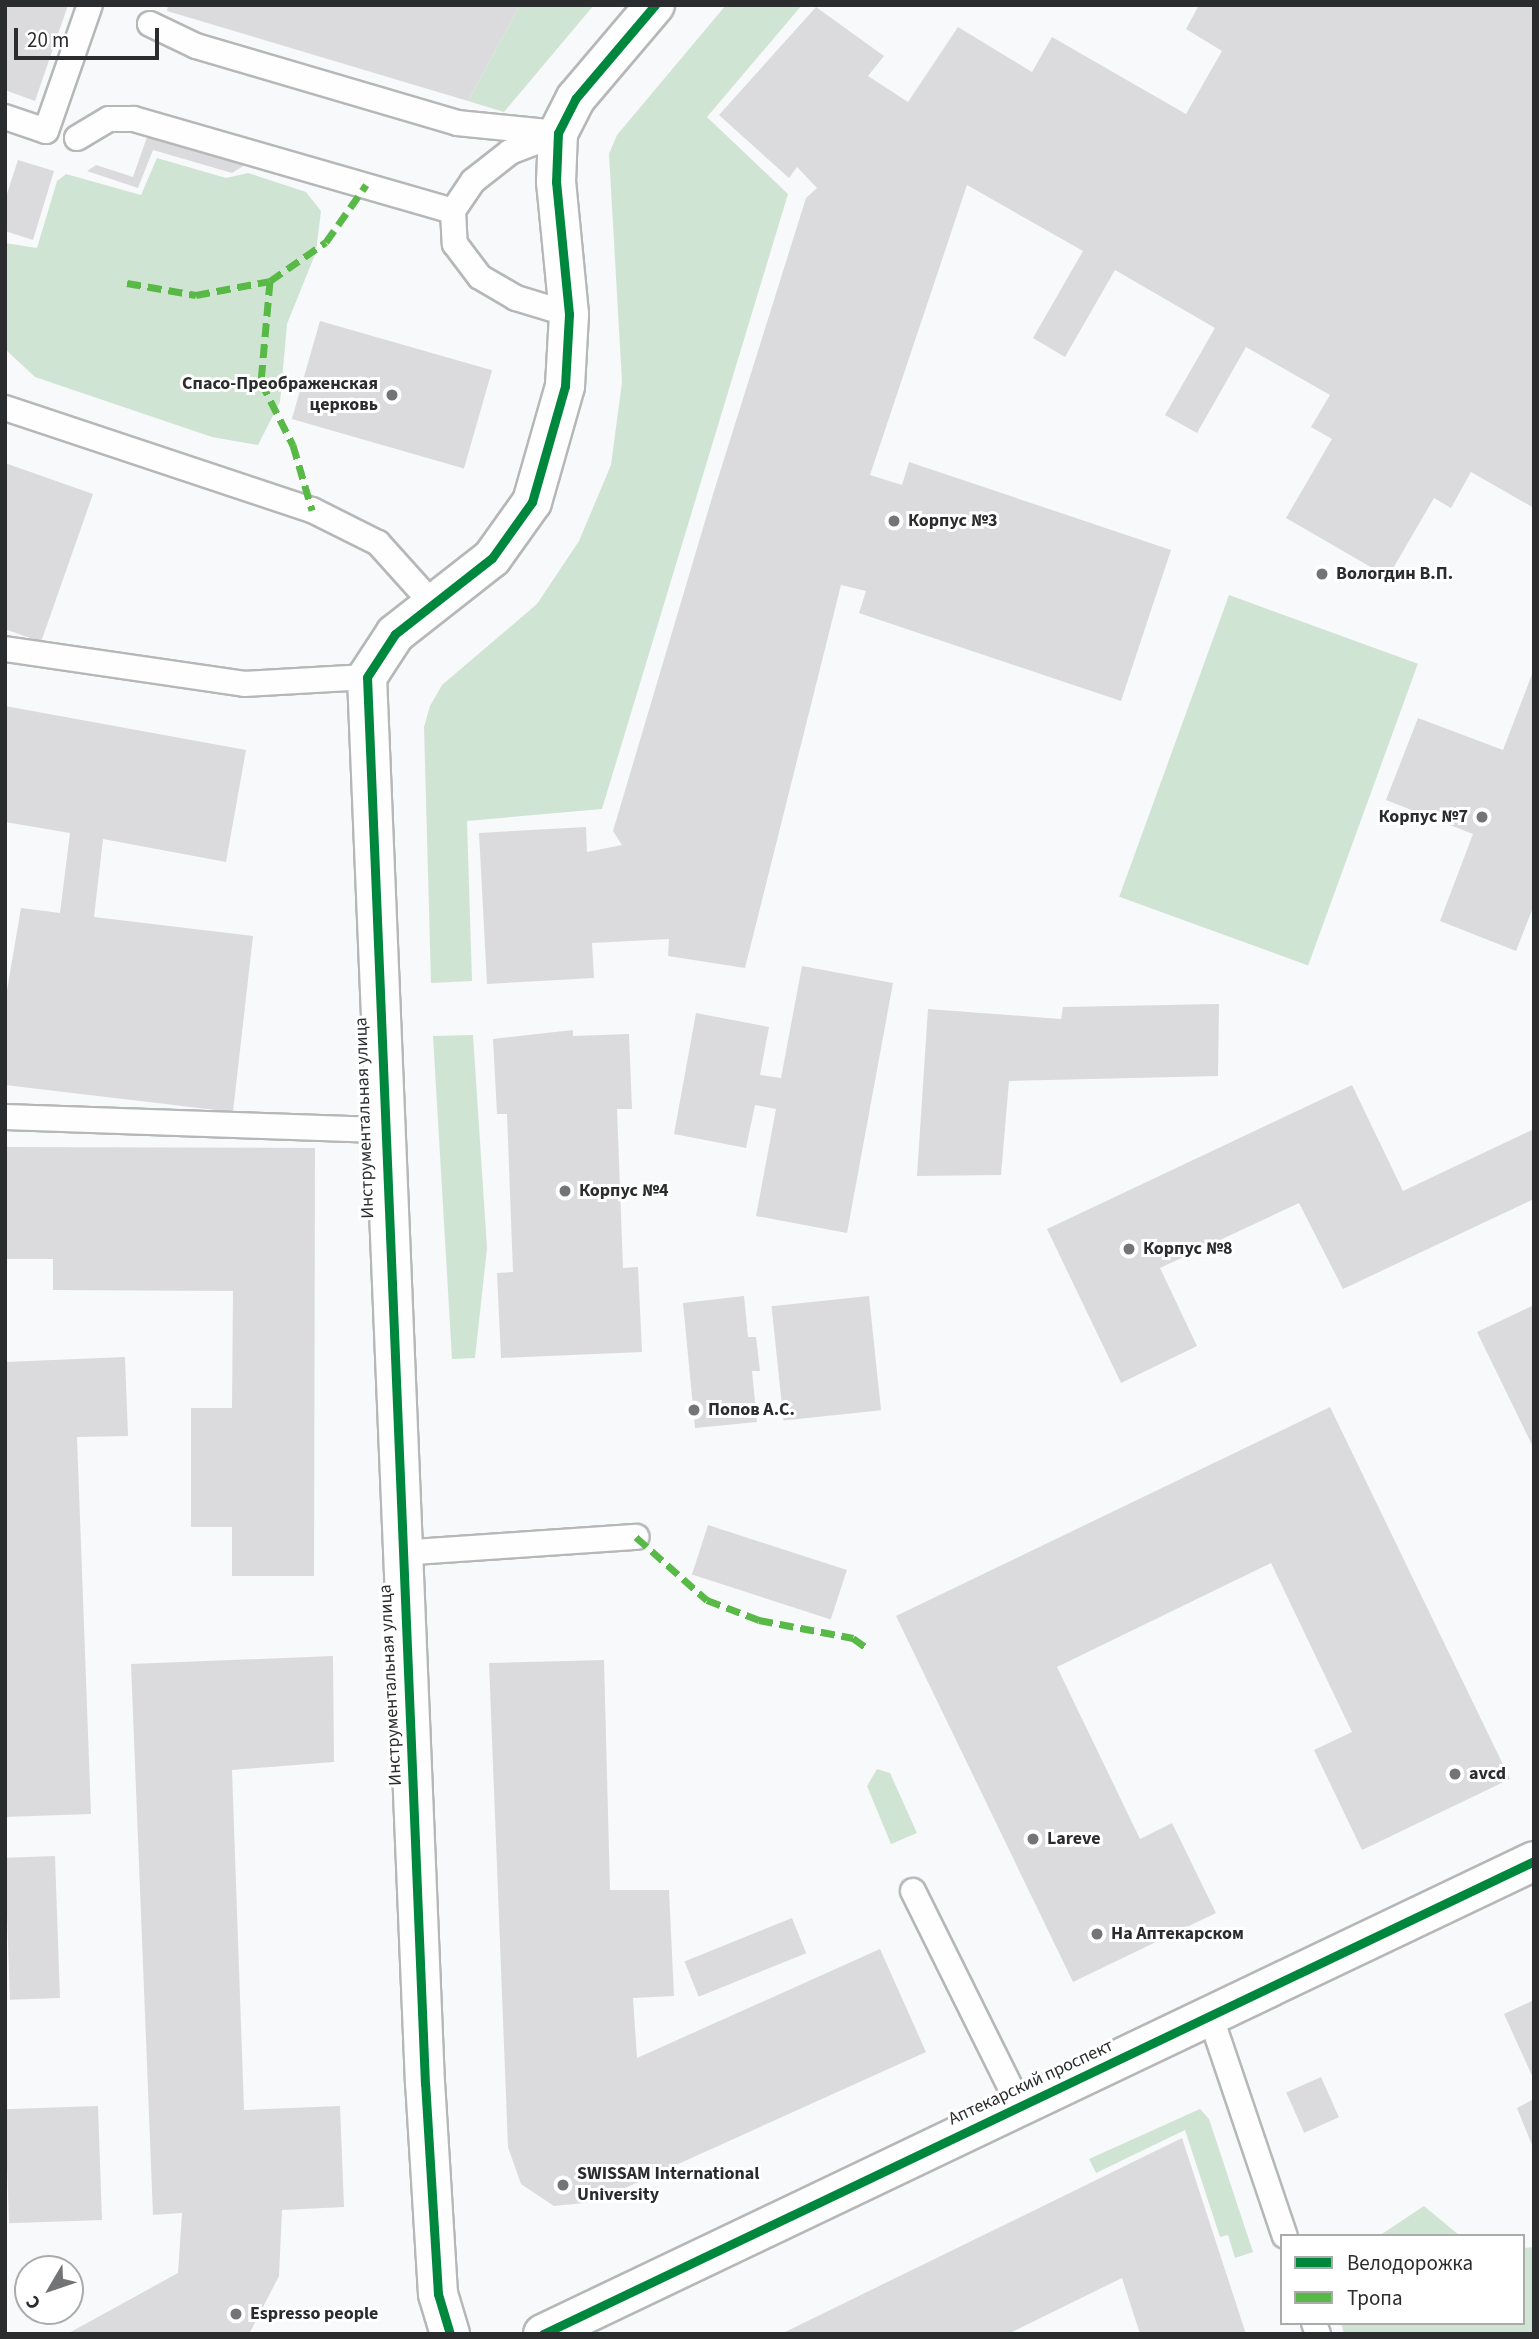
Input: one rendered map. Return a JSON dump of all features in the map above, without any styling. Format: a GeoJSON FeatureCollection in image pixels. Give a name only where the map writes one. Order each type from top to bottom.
{"type":"FeatureCollection","features":[{"type":"Feature","properties":{"kind":"street"},"geometry":{"type":"LineString","coordinates":[[367,677],[395,635],[492,558],[531,502],[565,386],[569,314],[556,182],[558,133],[576,98],[655,5]]}},
{"type":"Feature","properties":{"kind":"street","name":"Инструментальная улица"},"geometry":{"type":"LineString","coordinates":[[367,677],[381,1130],[400,1553],[437,2281],[450,2334]]}},
{"type":"Feature","properties":{"kind":"street","name":"Аптекарский проспект"},"geometry":{"type":"LineString","coordinates":[[542,2334],[1534,1861]]}},
{"type":"Feature","properties":{"kind":"lane"},"geometry":{"type":"LineString","coordinates":[[5,117],[46,131],[90,5]]}},
{"type":"Feature","properties":{"kind":"lane"},"geometry":{"type":"LineString","coordinates":[[150,24],[196,46],[457,123],[558,133]]}},
{"type":"Feature","properties":{"kind":"lane"},"geometry":{"type":"LineString","coordinates":[[77,138],[109,119],[135,119],[453,211]]}},
{"type":"Feature","properties":{"kind":"lane"},"geometry":{"type":"LineString","coordinates":[[558,133],[510,152],[473,181],[453,211],[455,244],[480,277],[516,298],[569,314]]}},
{"type":"Feature","properties":{"kind":"lane"},"geometry":{"type":"LineString","coordinates":[[5,408],[312,510],[378,543],[432,603]]}},
{"type":"Feature","properties":{"kind":"lane"},"geometry":{"type":"LineString","coordinates":[[5,649],[244,684],[367,677]]}},
{"type":"Feature","properties":{"kind":"lane"},"geometry":{"type":"LineString","coordinates":[[5,1117],[381,1130]]}},
{"type":"Feature","properties":{"kind":"lane"},"geometry":{"type":"LineString","coordinates":[[400,1553],[636,1537]]}},
{"type":"Feature","properties":{"kind":"lane"},"geometry":{"type":"LineString","coordinates":[[913,1891],[1019,2105]]}},
{"type":"Feature","properties":{"kind":"lane"},"geometry":{"type":"LineString","coordinates":[[1210,2015],[1284,2234]]}},
{"type":"Feature","properties":{"kind":"green space"},"geometry":{"type":"Polygon","coordinates":[[[520,5],[594,5],[504,112],[468,101],[520,5]]]}},
{"type":"Feature","properties":{"kind":"green space"},"geometry":{"type":"Polygon","coordinates":[[[726,5],[802,5],[707,117],[788,194],[602,809],[467,821],[472,981],[431,983],[424,727],[430,706],[442,685],[537,604],[579,541],[611,465],[622,382],[609,154],[617,135],[726,5]]]}},
{"type":"Feature","properties":{"kind":"green space"},"geometry":{"type":"Polygon","coordinates":[[[157,158],[226,178],[248,173],[306,192],[321,211],[316,252],[287,324],[280,402],[258,445],[212,437],[35,377],[5,349],[5,243],[37,248],[57,181],[66,174],[141,195],[157,158]]]}},
{"type":"Feature","properties":{"kind":"green space"},"geometry":{"type":"Polygon","coordinates":[[[1229,595],[1418,664],[1308,965],[1119,897],[1229,595]]]}},
{"type":"Feature","properties":{"kind":"green space"},"geometry":{"type":"Polygon","coordinates":[[[473,1035],[487,1248],[475,1358],[452,1359],[433,1036],[473,1035]]]}},
{"type":"Feature","properties":{"kind":"green space"},"geometry":{"type":"Polygon","coordinates":[[[877,1769],[890,1773],[917,1833],[891,1844],[867,1786],[877,1769]]]}},
{"type":"Feature","properties":{"kind":"green space"},"geometry":{"type":"Polygon","coordinates":[[[1200,2109],[1209,2119],[1253,2252],[1235,2258],[1228,2235],[1220,2237],[1185,2130],[1096,2173],[1089,2159],[1200,2109]]]}},
{"type":"Feature","properties":{"kind":"green space"},"geometry":{"type":"Polygon","coordinates":[[[1424,2206],[1458,2234],[1382,2234],[1424,2206]]]}},
{"type":"Feature","properties":{"kind":"green space"},"geometry":{"type":"Polygon","coordinates":[[[1534,2247],[1534,2334],[1344,2334],[1342,2325],[1525,2325],[1525,2248],[1534,2247]]]}},
{"type":"Feature","properties":{"kind":"building"},"geometry":{"type":"Polygon","coordinates":[[[5,5],[68,5],[35,101],[5,90],[5,5]]]}},
{"type":"Feature","properties":{"kind":"building"},"geometry":{"type":"Polygon","coordinates":[[[168,5],[520,5],[468,101],[167,11],[168,5]]]}},
{"type":"Feature","properties":{"kind":"building"},"geometry":{"type":"Polygon","coordinates":[[[1199,5],[1534,5],[1534,508],[1471,472],[1451,508],[1434,498],[1388,577],[1286,518],[1332,439],[1311,427],[1330,395],[1246,347],[1197,433],[1165,415],[1215,328],[1115,270],[1065,357],[1033,338],[1083,251],[967,185],[870,475],[902,485],[909,462],[1171,550],[1121,701],[859,613],[866,591],[841,585],[745,968],[668,956],[669,939],[592,943],[594,978],[487,984],[479,833],[586,827],[587,852],[622,845],[613,831],[714,491],[806,198],[817,188],[797,167],[789,178],[719,115],[816,7],[884,56],[868,76],[908,102],[958,27],[1032,72],[1052,37],[1186,114],[1222,51],[1186,29],[1199,5]]]}},
{"type":"Feature","properties":{"kind":"building"},"geometry":{"type":"Polygon","coordinates":[[[147,137],[245,165],[232,173],[153,150],[138,188],[87,171],[96,165],[133,177],[147,137]]]}},
{"type":"Feature","properties":{"kind":"building"},"geometry":{"type":"Polygon","coordinates":[[[18,160],[54,171],[33,240],[5,231],[5,200],[18,160]]]}},
{"type":"Feature","properties":{"kind":"building","name":"Спасо-Преображенская церковь"},"geometry":{"type":"Polygon","coordinates":[[[320,321],[492,370],[464,468],[292,419],[320,321]]]}},
{"type":"Feature","properties":{"kind":"building"},"geometry":{"type":"Polygon","coordinates":[[[5,463],[93,494],[41,642],[5,629],[5,463]]]}},
{"type":"Feature","properties":{"kind":"building","name":"Корпус №7"},"geometry":{"type":"Polygon","coordinates":[[[1534,669],[1534,905],[1516,951],[1440,921],[1473,834],[1386,800],[1418,718],[1503,750],[1534,669]]]}},
{"type":"Feature","properties":{"kind":"building"},"geometry":{"type":"Polygon","coordinates":[[[5,706],[246,750],[226,862],[103,839],[94,917],[253,936],[233,1112],[5,1085],[5,1002],[21,908],[60,913],[70,833],[5,822],[5,706]]]}},
{"type":"Feature","properties":{"kind":"building"},"geometry":{"type":"Polygon","coordinates":[[[802,966],[893,983],[847,1233],[756,1216],[776,1109],[755,1105],[746,1148],[674,1134],[696,1013],[769,1027],[760,1075],[781,1078],[802,966]]]}},
{"type":"Feature","properties":{"kind":"building"},"geometry":{"type":"Polygon","coordinates":[[[1219,1004],[1218,1076],[1009,1081],[1001,1175],[917,1176],[928,1009],[1061,1019],[1063,1007],[1219,1004]]]}},
{"type":"Feature","properties":{"kind":"building","name":"Корпус №4"},"geometry":{"type":"Polygon","coordinates":[[[573,1030],[573,1036],[629,1034],[632,1109],[617,1109],[623,1268],[638,1267],[642,1352],[501,1358],[497,1273],[513,1272],[507,1114],[497,1114],[493,1039],[573,1030]]]}},
{"type":"Feature","properties":{"kind":"building","name":"Корпус №8"},"geometry":{"type":"Polygon","coordinates":[[[1352,1085],[1403,1191],[1534,1129],[1534,1199],[1343,1289],[1299,1203],[1160,1268],[1197,1346],[1121,1383],[1047,1229],[1352,1085]]]}},
{"type":"Feature","properties":{"kind":"building"},"geometry":{"type":"Polygon","coordinates":[[[5,1147],[315,1148],[314,1576],[232,1576],[232,1527],[191,1527],[191,1408],[232,1408],[233,1291],[53,1290],[53,1259],[5,1259],[5,1147]]]}},
{"type":"Feature","properties":{"kind":"building"},"geometry":{"type":"Polygon","coordinates":[[[744,1296],[748,1337],[756,1337],[760,1371],[752,1371],[757,1422],[695,1428],[683,1303],[744,1296]]]}},
{"type":"Feature","properties":{"kind":"building"},"geometry":{"type":"Polygon","coordinates":[[[869,1296],[881,1410],[784,1421],[772,1306],[869,1296]]]}},
{"type":"Feature","properties":{"kind":"building"},"geometry":{"type":"Polygon","coordinates":[[[1534,1305],[1534,1449],[1477,1332],[1534,1305]]]}},
{"type":"Feature","properties":{"kind":"building"},"geometry":{"type":"Polygon","coordinates":[[[125,1357],[128,1436],[77,1437],[91,1814],[5,1817],[5,1362],[125,1357]]]}},
{"type":"Feature","properties":{"kind":"building"},"geometry":{"type":"Polygon","coordinates":[[[1330,1407],[1510,1779],[1362,1850],[1314,1750],[1352,1732],[1271,1563],[1057,1667],[1140,1839],[1172,1823],[1216,1913],[1073,1982],[896,1616],[1330,1407]]]}},
{"type":"Feature","properties":{"kind":"building"},"geometry":{"type":"Polygon","coordinates":[[[708,1525],[847,1570],[831,1620],[692,1574],[708,1525]]]}},
{"type":"Feature","properties":{"kind":"building"},"geometry":{"type":"Polygon","coordinates":[[[333,1656],[334,1762],[232,1770],[244,2110],[340,2106],[344,2207],[282,2210],[279,2276],[249,2334],[67,2334],[178,2273],[182,2213],[153,2215],[131,1664],[333,1656]]]}},
{"type":"Feature","properties":{"kind":"building"},"geometry":{"type":"Polygon","coordinates":[[[604,1660],[610,1890],[669,1890],[674,1996],[633,1998],[637,2058],[880,1949],[926,2052],[594,2202],[554,2206],[521,2184],[508,2147],[489,1663],[604,1660]]]}},
{"type":"Feature","properties":{"kind":"building"},"geometry":{"type":"Polygon","coordinates":[[[55,1856],[60,1998],[10,2000],[5,1858],[55,1856]]]}},
{"type":"Feature","properties":{"kind":"building"},"geometry":{"type":"Polygon","coordinates":[[[792,1918],[806,1953],[699,1997],[684,1961],[792,1918]]]}},
{"type":"Feature","properties":{"kind":"building"},"geometry":{"type":"Polygon","coordinates":[[[1534,2000],[1534,2080],[1504,2014],[1534,2000]]]}},
{"type":"Feature","properties":{"kind":"building"},"geometry":{"type":"Polygon","coordinates":[[[1321,2077],[1339,2117],[1304,2133],[1286,2092],[1321,2077]]]}},
{"type":"Feature","properties":{"kind":"building"},"geometry":{"type":"Polygon","coordinates":[[[1532,2100],[1534,2103],[1534,2150],[1517,2108],[1532,2100]]]}},
{"type":"Feature","properties":{"kind":"building"},"geometry":{"type":"Polygon","coordinates":[[[98,2106],[102,2220],[9,2223],[5,2109],[98,2106]]]}},
{"type":"Feature","properties":{"kind":"building"},"geometry":{"type":"Polygon","coordinates":[[[1182,2138],[1246,2334],[1140,2334],[1122,2278],[1008,2334],[781,2334],[1182,2138]]]}},
{"type":"Feature","properties":{"kind":"marked path"},"geometry":{"type":"LineString","coordinates":[[127,283],[196,295],[270,281],[326,242],[366,185]]}},
{"type":"Feature","properties":{"kind":"marked path"},"geometry":{"type":"LineString","coordinates":[[270,281],[261,382],[293,445],[312,510]]}},
{"type":"Feature","properties":{"kind":"marked path"},"geometry":{"type":"LineString","coordinates":[[636,1537],[707,1600],[759,1620],[853,1638],[868,1649]]}},
{"type":"Feature","properties":{"kind":"cycle path"},"geometry":{"type":"LineString","coordinates":[[450,2334],[438,2294],[425,2084],[367,677],[395,634],[492,558],[532,502],[565,386],[569,314],[556,182],[558,133],[576,98],[655,5]]}},
{"type":"Feature","properties":{"kind":"cycle path"},"geometry":{"type":"LineString","coordinates":[[543,2334],[1534,1861]]}},
{"type":"Feature","properties":{"kind":"place","name":"Спасо-Преображенская церковь"},"geometry":{"type":"Point","coordinates":[392,395]}},
{"type":"Feature","properties":{"kind":"place","name":"Корпус №3"},"geometry":{"type":"Point","coordinates":[894,521]}},
{"type":"Feature","properties":{"kind":"place","name":"Вологдин В.П."},"geometry":{"type":"Point","coordinates":[1322,574]}},
{"type":"Feature","properties":{"kind":"place","name":"Корпус №7"},"geometry":{"type":"Point","coordinates":[1482,817]}},
{"type":"Feature","properties":{"kind":"place","name":"Корпус №4"},"geometry":{"type":"Point","coordinates":[565,1191]}},
{"type":"Feature","properties":{"kind":"place","name":"Корпус №8"},"geometry":{"type":"Point","coordinates":[1129,1249]}},
{"type":"Feature","properties":{"kind":"place","name":"Попов А.С."},"geometry":{"type":"Point","coordinates":[694,1410]}},
{"type":"Feature","properties":{"kind":"place","name":"avcd"},"geometry":{"type":"Point","coordinates":[1455,1774]}},
{"type":"Feature","properties":{"kind":"place","name":"Lareve"},"geometry":{"type":"Point","coordinates":[1033,1839]}},
{"type":"Feature","properties":{"kind":"place","name":"На Аптекарском"},"geometry":{"type":"Point","coordinates":[1097,1934]}},
{"type":"Feature","properties":{"kind":"place","name":"SWISSAM International University"},"geometry":{"type":"Point","coordinates":[563,2185]}},
{"type":"Feature","properties":{"kind":"place","name":"Espresso people"},"geometry":{"type":"Point","coordinates":[236,2314]}}]}
